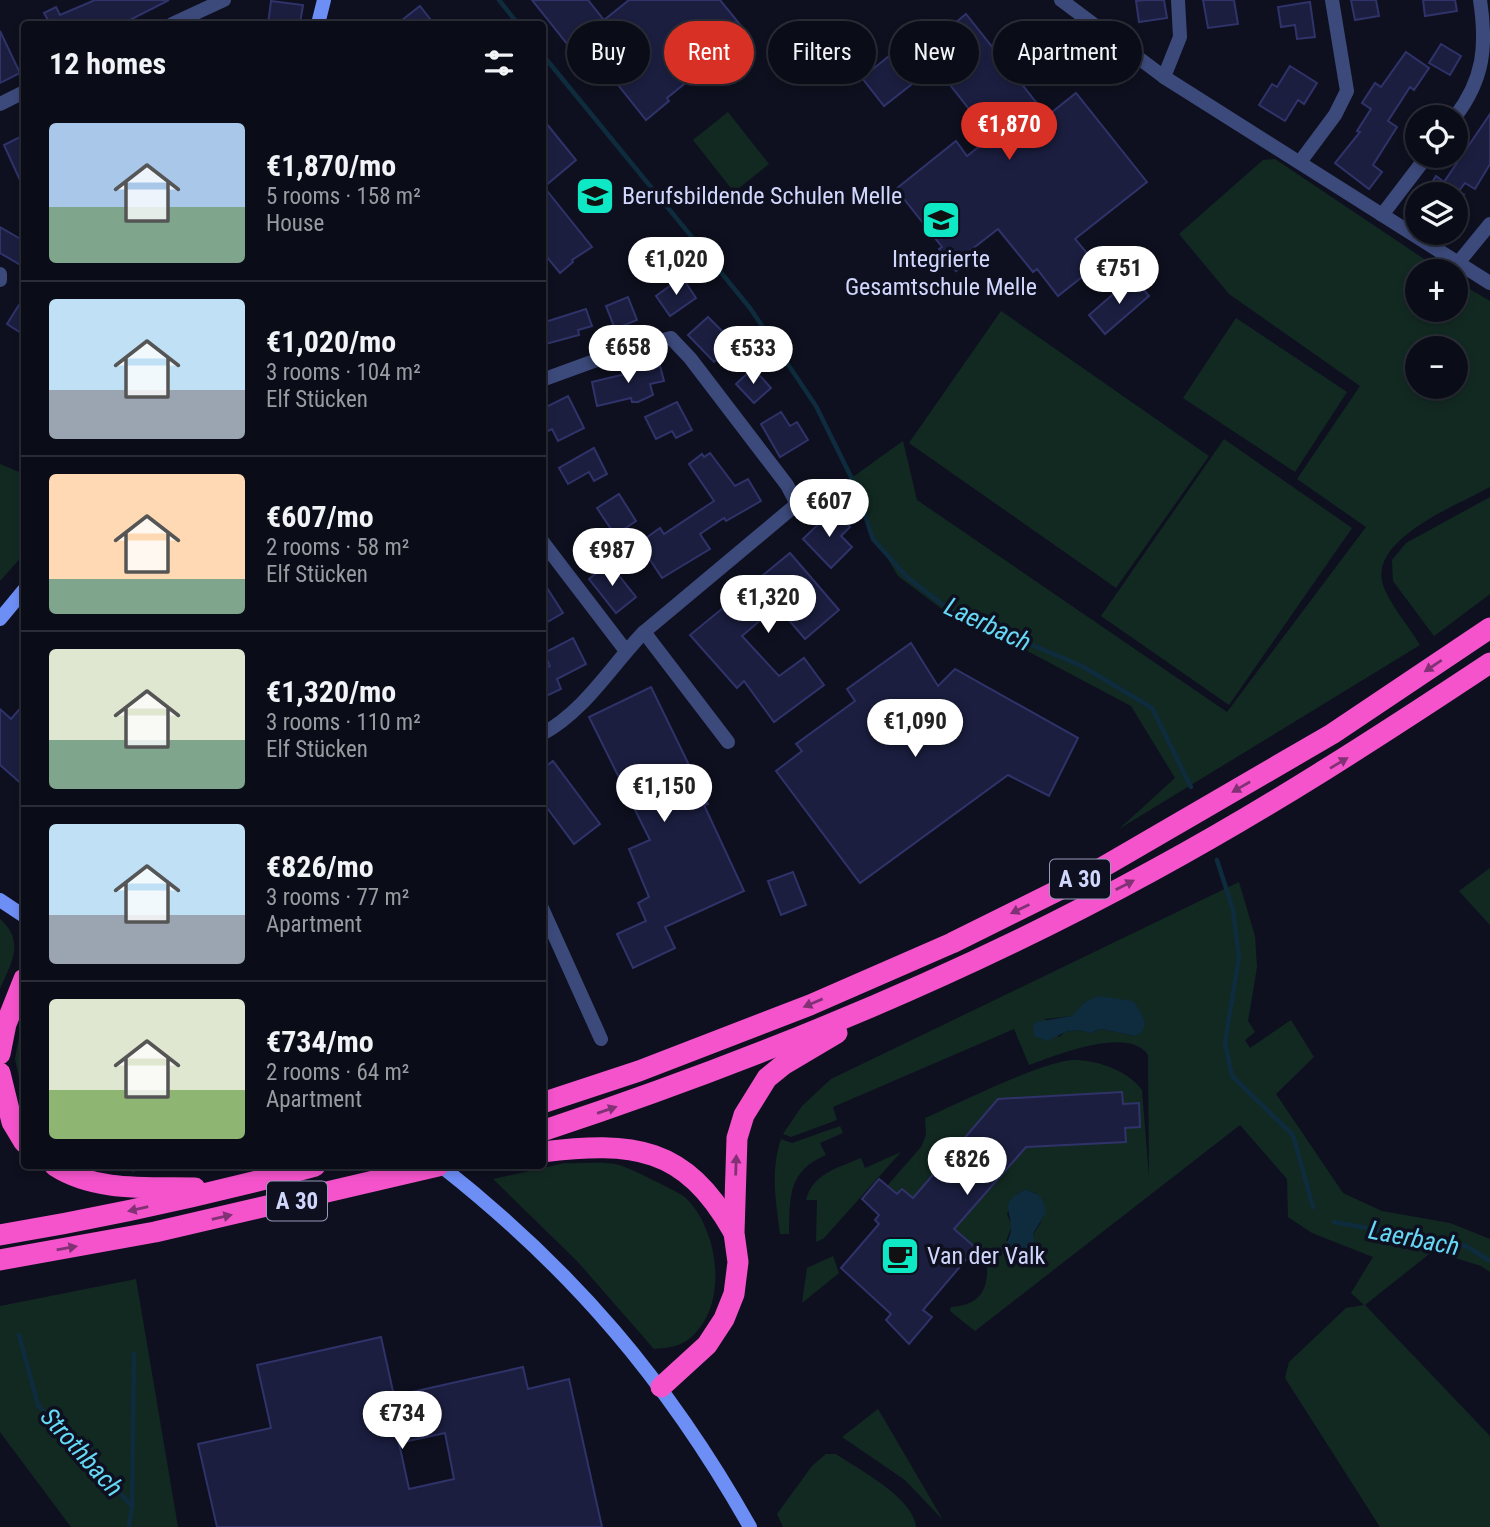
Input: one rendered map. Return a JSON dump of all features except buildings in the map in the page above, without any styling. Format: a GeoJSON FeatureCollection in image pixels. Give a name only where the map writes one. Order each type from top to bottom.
{"type":"FeatureCollection","features":[{"type":"Feature","properties":{"kind":"highway","name":"A 30"},"geometry":{"type":"LineString","coordinates":[[546,1102],[639,1071],[810,1005],[952,943],[1091,874],[1332,734],[1490,628]]}},
{"type":"Feature","properties":{"kind":"highway","name":"A 30"},"geometry":{"type":"LineString","coordinates":[[546,1130],[752,1057],[910,991],[1049,925],[1254,814],[1355,753],[1490,663]]}},
{"type":"Feature","properties":{"kind":"highway"},"geometry":{"type":"LineString","coordinates":[[0,1054],[6,1024],[21,986]]}},
{"type":"Feature","properties":{"kind":"highway"},"geometry":{"type":"LineString","coordinates":[[661,1387],[707,1345],[724,1319],[734,1294],[738,1262],[734,1233],[737,1138],[744,1115],[767,1077],[910,991]]}},
{"type":"Feature","properties":{"kind":"highway"},"geometry":{"type":"LineString","coordinates":[[0,1073],[12,1122],[21,1137]]}},
{"type":"Feature","properties":{"kind":"highway"},"geometry":{"type":"LineString","coordinates":[[546,1152],[578,1148],[633,1149],[668,1159],[696,1179],[717,1204],[734,1233]]}},
{"type":"Feature","properties":{"kind":"highway"},"geometry":{"type":"LineString","coordinates":[[60,1169],[73,1177],[125,1187],[228,1189]]}},
{"type":"Feature","properties":{"kind":"highway","name":"A 30"},"geometry":{"type":"LineString","coordinates":[[0,1235],[121,1213],[304,1169]]}},
{"type":"Feature","properties":{"kind":"highway","name":"A 30"},"geometry":{"type":"LineString","coordinates":[[0,1260],[155,1232],[426,1169]]}},
{"type":"Feature","properties":{"kind":"main road"},"geometry":{"type":"LineString","coordinates":[[319,21],[324,0]]}},
{"type":"Feature","properties":{"kind":"main road"},"geometry":{"type":"LineString","coordinates":[[0,619],[21,594]]}},
{"type":"Feature","properties":{"kind":"main road"},"geometry":{"type":"LineString","coordinates":[[0,900],[21,914]]}},
{"type":"Feature","properties":{"kind":"main road"},"geometry":{"type":"LineString","coordinates":[[443,1169],[500,1212],[592,1303],[661,1387],[700,1443],[750,1527]]}},
{"type":"Feature","properties":{"kind":"street"},"geometry":{"type":"LineString","coordinates":[[178,21],[224,0]]}},
{"type":"Feature","properties":{"kind":"street"},"geometry":{"type":"LineString","coordinates":[[1061,0],[1164,77],[1452,259]]}},
{"type":"Feature","properties":{"kind":"street"},"geometry":{"type":"LineString","coordinates":[[1164,77],[1180,37],[1178,0]]}},
{"type":"Feature","properties":{"kind":"street"},"geometry":{"type":"LineString","coordinates":[[1300,162],[1335,115],[1347,90],[1332,0]]}},
{"type":"Feature","properties":{"kind":"street"},"geometry":{"type":"LineString","coordinates":[[1462,105],[1482,68],[1484,23],[1480,0]]}},
{"type":"Feature","properties":{"kind":"street"},"geometry":{"type":"LineString","coordinates":[[0,104],[21,94]]}},
{"type":"Feature","properties":{"kind":"street"},"geometry":{"type":"LineString","coordinates":[[1382,215],[1418,168]]}},
{"type":"Feature","properties":{"kind":"street"},"geometry":{"type":"LineString","coordinates":[[1461,259],[1490,224]]}},
{"type":"Feature","properties":{"kind":"street"},"geometry":{"type":"LineString","coordinates":[[1468,269],[1490,283]]}},
{"type":"Feature","properties":{"kind":"street"},"geometry":{"type":"LineString","coordinates":[[0,274],[0,280]]}},
{"type":"Feature","properties":{"kind":"street"},"geometry":{"type":"LineString","coordinates":[[546,379],[626,349],[671,338],[691,358],[787,485],[797,504],[644,632],[626,651],[610,675],[555,727],[546,732]]}},
{"type":"Feature","properties":{"kind":"street"},"geometry":{"type":"LineString","coordinates":[[546,546],[626,651]]}},
{"type":"Feature","properties":{"kind":"street"},"geometry":{"type":"LineString","coordinates":[[644,632],[728,742]]}},
{"type":"Feature","properties":{"kind":"street"},"geometry":{"type":"LineString","coordinates":[[546,917],[601,1040]]}},
{"type":"Feature","properties":{"kind":"green space"},"geometry":{"type":"Polygon","coordinates":[[[728,112],[769,164],[734,192],[693,140],[728,112]]]}},
{"type":"Feature","properties":{"kind":"green space"},"geometry":{"type":"Polygon","coordinates":[[[1275,159],[1424,259],[1405,259],[1405,322],[1468,322],[1468,288],[1490,301],[1490,487],[1419,526],[1389,553],[1382,568],[1386,592],[1420,645],[1119,829],[1175,778],[1131,706],[1003,638],[946,612],[898,576],[843,484],[903,441],[917,500],[1227,712],[1366,527],[1297,479],[1360,386],[1229,294],[1179,234],[1263,160],[1275,159]]]}},
{"type":"Feature","properties":{"kind":"green space"},"geometry":{"type":"Polygon","coordinates":[[[1001,311],[1209,456],[1116,588],[909,443],[1001,311]]]}},
{"type":"Feature","properties":{"kind":"green space"},"geometry":{"type":"Polygon","coordinates":[[[1236,318],[1347,392],[1295,472],[1183,398],[1236,318]]]}},
{"type":"Feature","properties":{"kind":"green space"},"geometry":{"type":"Polygon","coordinates":[[[1224,439],[1352,528],[1229,705],[1101,616],[1224,439]]]}},
{"type":"Feature","properties":{"kind":"green space"},"geometry":{"type":"Polygon","coordinates":[[[0,464],[21,473],[21,557],[0,581],[0,464]]]}},
{"type":"Feature","properties":{"kind":"green space"},"geometry":{"type":"Polygon","coordinates":[[[1490,497],[1490,594],[1434,636],[1393,581],[1392,560],[1406,543],[1490,497]]]}},
{"type":"Feature","properties":{"kind":"green space"},"geometry":{"type":"Polygon","coordinates":[[[1490,868],[1490,925],[1459,891],[1490,868]]]}},
{"type":"Feature","properties":{"kind":"green space"},"geometry":{"type":"Polygon","coordinates":[[[1239,882],[1255,936],[1257,967],[1248,1021],[1255,1032],[1245,1040],[1250,1048],[1291,1020],[1314,1057],[1276,1094],[1343,1193],[1382,1211],[1450,1223],[1490,1239],[1490,1272],[1481,1266],[1433,1251],[1365,1305],[1490,1436],[1490,1527],[1380,1527],[1285,1378],[1289,1362],[1346,1308],[1364,1305],[1351,1293],[1373,1257],[1312,1233],[1288,1217],[1287,1179],[1240,1125],[975,1331],[950,1311],[951,1307],[978,1298],[987,1276],[986,1256],[954,1229],[1026,1147],[1125,1128],[1138,1103],[1123,1104],[1122,1092],[998,1099],[913,1198],[902,1189],[897,1194],[887,1186],[921,1147],[926,1135],[925,1118],[1001,1083],[1044,1067],[1076,1060],[1094,1062],[1121,1072],[1142,1090],[1149,1177],[1148,1055],[1138,1046],[1125,1043],[1091,1045],[1029,1065],[1014,1029],[833,1107],[837,1120],[791,1137],[783,1134],[802,1106],[831,1079],[1239,882]],[[1085,1002],[1073,1016],[1045,1019],[1059,1037],[1065,1032],[1078,1030],[1091,1033],[1101,1029],[1136,1036],[1085,1002]],[[1025,1190],[1017,1194],[1007,1214],[1012,1226],[1006,1241],[1035,1243],[1033,1235],[1041,1222],[1036,1193],[1025,1190]]]}},
{"type":"Feature","properties":{"kind":"green space"},"geometry":{"type":"Polygon","coordinates":[[[0,919],[13,936],[14,953],[0,989],[0,919]]]}},
{"type":"Feature","properties":{"kind":"green space"},"geometry":{"type":"Polygon","coordinates":[[[21,1025],[21,1087],[15,1059],[21,1025]]]}},
{"type":"Feature","properties":{"kind":"green space"},"geometry":{"type":"Polygon","coordinates":[[[840,1126],[843,1133],[820,1143],[826,1155],[804,1169],[797,1178],[791,1197],[789,1234],[780,1234],[775,1175],[781,1139],[792,1143],[840,1126]]]}},
{"type":"Feature","properties":{"kind":"green space"},"geometry":{"type":"Polygon","coordinates":[[[901,1152],[824,1238],[816,1242],[817,1200],[806,1200],[814,1183],[835,1169],[861,1158],[865,1168],[901,1152]]]}},
{"type":"Feature","properties":{"kind":"green space"},"geometry":{"type":"Polygon","coordinates":[[[565,1163],[619,1165],[686,1198],[698,1213],[706,1230],[715,1269],[715,1289],[710,1308],[702,1325],[689,1339],[672,1347],[654,1349],[577,1261],[493,1179],[565,1163]]]}},
{"type":"Feature","properties":{"kind":"green space"},"geometry":{"type":"Polygon","coordinates":[[[833,1256],[839,1273],[802,1303],[807,1268],[833,1256]]]}},
{"type":"Feature","properties":{"kind":"green space"},"geometry":{"type":"Polygon","coordinates":[[[136,1279],[178,1527],[71,1527],[0,1432],[0,1306],[136,1279]]]}},
{"type":"Feature","properties":{"kind":"green space"},"geometry":{"type":"Polygon","coordinates":[[[878,1409],[943,1520],[905,1480],[842,1437],[878,1409]]]}},
{"type":"Feature","properties":{"kind":"green space"},"geometry":{"type":"Polygon","coordinates":[[[826,1454],[836,1454],[884,1485],[906,1505],[916,1527],[783,1527],[777,1514],[812,1466],[826,1454]]]}},
{"type":"Feature","properties":{"kind":"water"},"geometry":{"type":"Polygon","coordinates":[[[1098,996],[1133,1001],[1144,1020],[1141,1032],[1136,1036],[1101,1029],[1091,1033],[1078,1030],[1065,1032],[1047,1041],[1034,1036],[1033,1027],[1036,1022],[1072,1016],[1085,1002],[1098,996]]]}},
{"type":"Feature","properties":{"kind":"water"},"geometry":{"type":"Polygon","coordinates":[[[1025,1190],[1040,1197],[1046,1212],[1033,1234],[1035,1244],[1030,1252],[1022,1257],[1013,1256],[1006,1249],[1011,1230],[1008,1206],[1012,1198],[1025,1190]]]}},
{"type":"Feature","properties":{"kind":"waterway","name":"Laerbach"},"geometry":{"type":"LineString","coordinates":[[499,0],[516,21]]}},
{"type":"Feature","properties":{"kind":"waterway","name":"Laerbach"},"geometry":{"type":"LineString","coordinates":[[546,59],[750,308],[816,406],[854,483],[873,539],[907,577],[951,611],[1082,666],[1152,708],[1191,787]]}},
{"type":"Feature","properties":{"kind":"waterway","name":"Laerbach"},"geometry":{"type":"LineString","coordinates":[[1217,860],[1233,910],[1239,958],[1225,1042],[1232,1076],[1293,1135],[1313,1207]]}},
{"type":"Feature","properties":{"kind":"waterway","name":"Laerbach"},"geometry":{"type":"LineString","coordinates":[[1334,1222],[1466,1246],[1490,1261]]}},
{"type":"Feature","properties":{"kind":"waterway","name":"Strothbach"},"geometry":{"type":"LineString","coordinates":[[19,1335],[38,1405],[132,1506],[129,1527]]}},
{"type":"Feature","properties":{"kind":"waterway"},"geometry":{"type":"LineString","coordinates":[[132,1506],[134,1354]]}},
{"type":"Feature","properties":{"kind":"place","name":"Berufsbildende Schulen Melle"},"geometry":{"type":"Point","coordinates":[595,196]}},
{"type":"Feature","properties":{"kind":"place","name":"Integrierte Gesamtschule Melle"},"geometry":{"type":"Point","coordinates":[941,220]}},
{"type":"Feature","properties":{"kind":"place","name":"Van der Valk"},"geometry":{"type":"Point","coordinates":[900,1256]}}]}
